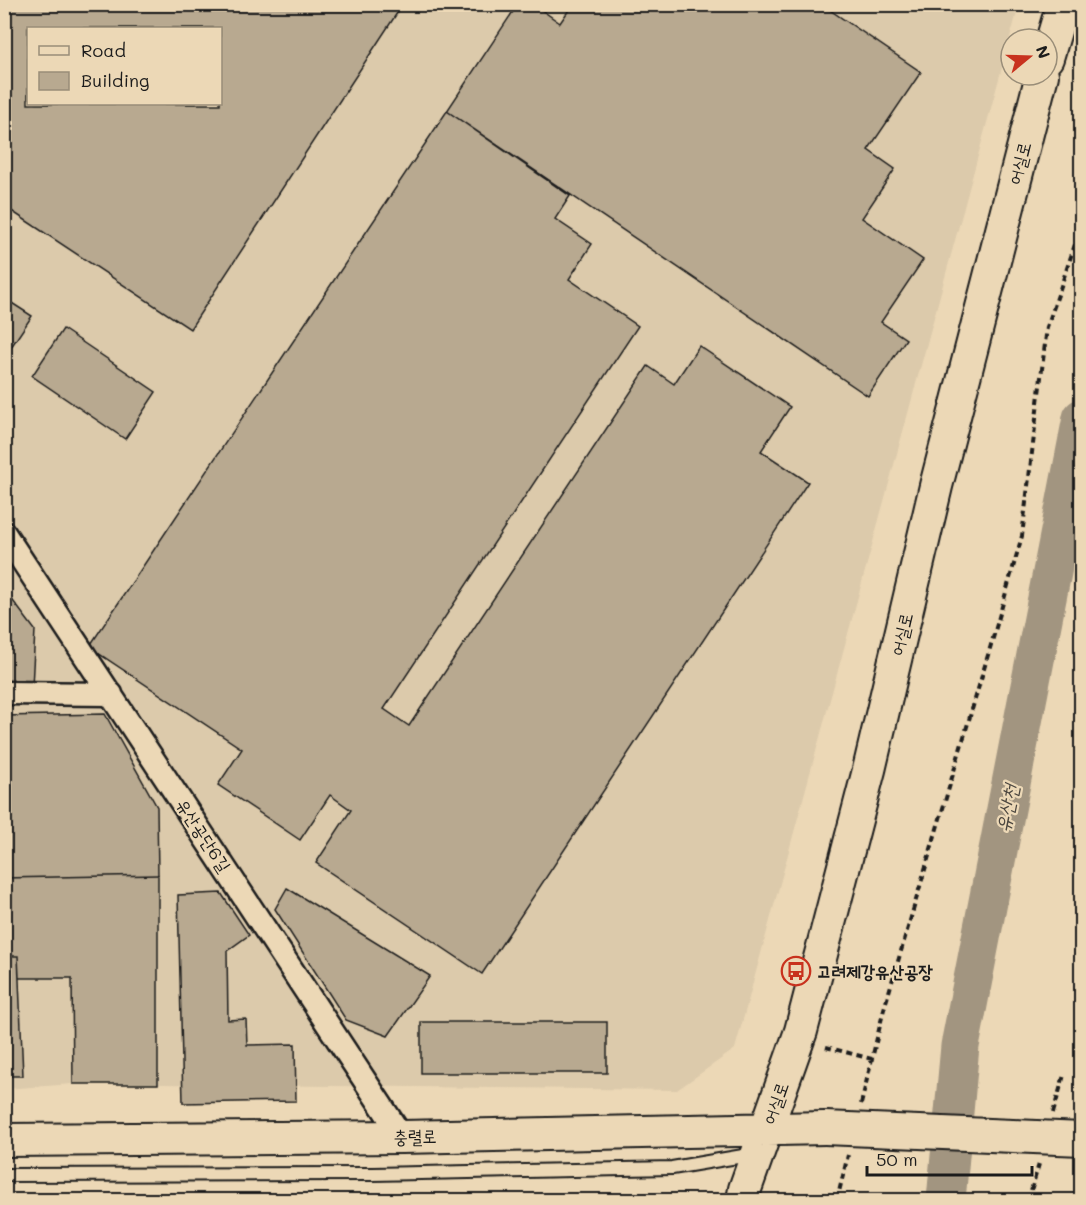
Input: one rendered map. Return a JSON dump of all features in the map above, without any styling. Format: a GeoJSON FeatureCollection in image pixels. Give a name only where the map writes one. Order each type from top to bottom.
{"type":"FeatureCollection","features":[{"type":"Feature","properties":{"kind":"main road"},"geometry":{"type":"LineString","coordinates":[[1057,27],[1064,4]]}},
{"type":"Feature","properties":{"kind":"main road","name":"어실로"},"geometry":{"type":"LineString","coordinates":[[744,1195],[801,1031],[870,770],[936,486],[1039,87]]}},
{"type":"Feature","properties":{"kind":"main road","name":"충렬로"},"geometry":{"type":"LineString","coordinates":[[4,1140],[402,1137],[761,1141],[825,1128],[1082,1139]]}},
{"type":"Feature","properties":{"kind":"street","name":"유산공단6길"},"geometry":{"type":"LineString","coordinates":[[4,533],[402,1137]]}},
{"type":"Feature","properties":{"kind":"street"},"geometry":{"type":"LineString","coordinates":[[4,693],[111,694]]}},
{"type":"Feature","properties":{"kind":"lane"},"geometry":{"type":"LineString","coordinates":[[4,1175],[373,1174],[672,1168],[761,1141]]}},
{"type":"Feature","properties":{"kind":"path"},"geometry":{"type":"LineString","coordinates":[[858,1113],[884,1009],[1022,536],[1047,327],[1082,224]]}},
{"type":"Feature","properties":{"kind":"path"},"geometry":{"type":"LineString","coordinates":[[826,1047],[872,1059]]}},
{"type":"Feature","properties":{"kind":"path"},"geometry":{"type":"LineString","coordinates":[[837,1200],[850,1146]]}},
{"type":"Feature","properties":{"kind":"shaded area"},"geometry":{"type":"Polygon","coordinates":[[[5,5],[1019,5],[1013,27],[999,27],[999,79],[735,1049],[677,1090],[73,1084],[5,1089],[5,5]]]}},
{"type":"Feature","properties":{"kind":"building"},"geometry":{"type":"Polygon","coordinates":[[[4,4],[403,4],[190,329],[4,206],[4,4]]]}},
{"type":"Feature","properties":{"kind":"building"},"geometry":{"type":"Polygon","coordinates":[[[518,4],[533,4],[560,23],[573,4],[821,4],[921,72],[868,150],[895,169],[862,218],[923,260],[881,322],[906,339],[868,396],[447,111],[518,4]]]}},
{"type":"Feature","properties":{"kind":"building"},"geometry":{"type":"Polygon","coordinates":[[[447,111],[570,196],[555,219],[592,244],[569,279],[638,326],[384,709],[409,726],[648,366],[674,384],[699,346],[790,407],[761,451],[808,482],[482,974],[316,863],[351,810],[330,795],[300,840],[218,785],[242,749],[89,647],[447,111]]]}},
{"type":"Feature","properties":{"kind":"building"},"geometry":{"type":"Polygon","coordinates":[[[4,298],[32,316],[5,356],[4,355],[4,298]]]}},
{"type":"Feature","properties":{"kind":"building"},"geometry":{"type":"Polygon","coordinates":[[[63,329],[156,392],[125,439],[32,376],[63,329]]]}},
{"type":"Feature","properties":{"kind":"building"},"geometry":{"type":"Polygon","coordinates":[[[4,589],[35,630],[32,687],[4,687],[4,589]]]}},
{"type":"Feature","properties":{"kind":"building"},"geometry":{"type":"Polygon","coordinates":[[[105,714],[157,807],[158,875],[4,878],[4,716],[105,714]]]}},
{"type":"Feature","properties":{"kind":"building"},"geometry":{"type":"Polygon","coordinates":[[[158,875],[158,1084],[73,1084],[72,978],[19,978],[18,956],[4,956],[4,878],[158,875]]]}},
{"type":"Feature","properties":{"kind":"building"},"geometry":{"type":"Polygon","coordinates":[[[287,888],[430,976],[388,1036],[346,1020],[275,909],[287,888]]]}},
{"type":"Feature","properties":{"kind":"building"},"geometry":{"type":"Polygon","coordinates":[[[221,893],[249,935],[227,951],[228,1020],[246,1019],[247,1045],[295,1044],[296,1101],[183,1103],[178,895],[221,893]]]}},
{"type":"Feature","properties":{"kind":"building"},"geometry":{"type":"Polygon","coordinates":[[[4,956],[18,956],[23,1076],[4,1076],[4,956]]]}},
{"type":"Feature","properties":{"kind":"building"},"geometry":{"type":"Polygon","coordinates":[[[421,1022],[607,1022],[607,1073],[421,1073],[421,1022]]]}},
{"type":"Feature","properties":{"kind":"waterway","name":"유산천"},"geometry":{"type":"LineString","coordinates":[[946,1200],[960,1046],[1082,418]]}},
{"type":"Feature","properties":{"kind":"place","name":"고려제강유산공장"},"geometry":{"type":"Point","coordinates":[796,971]}}]}
